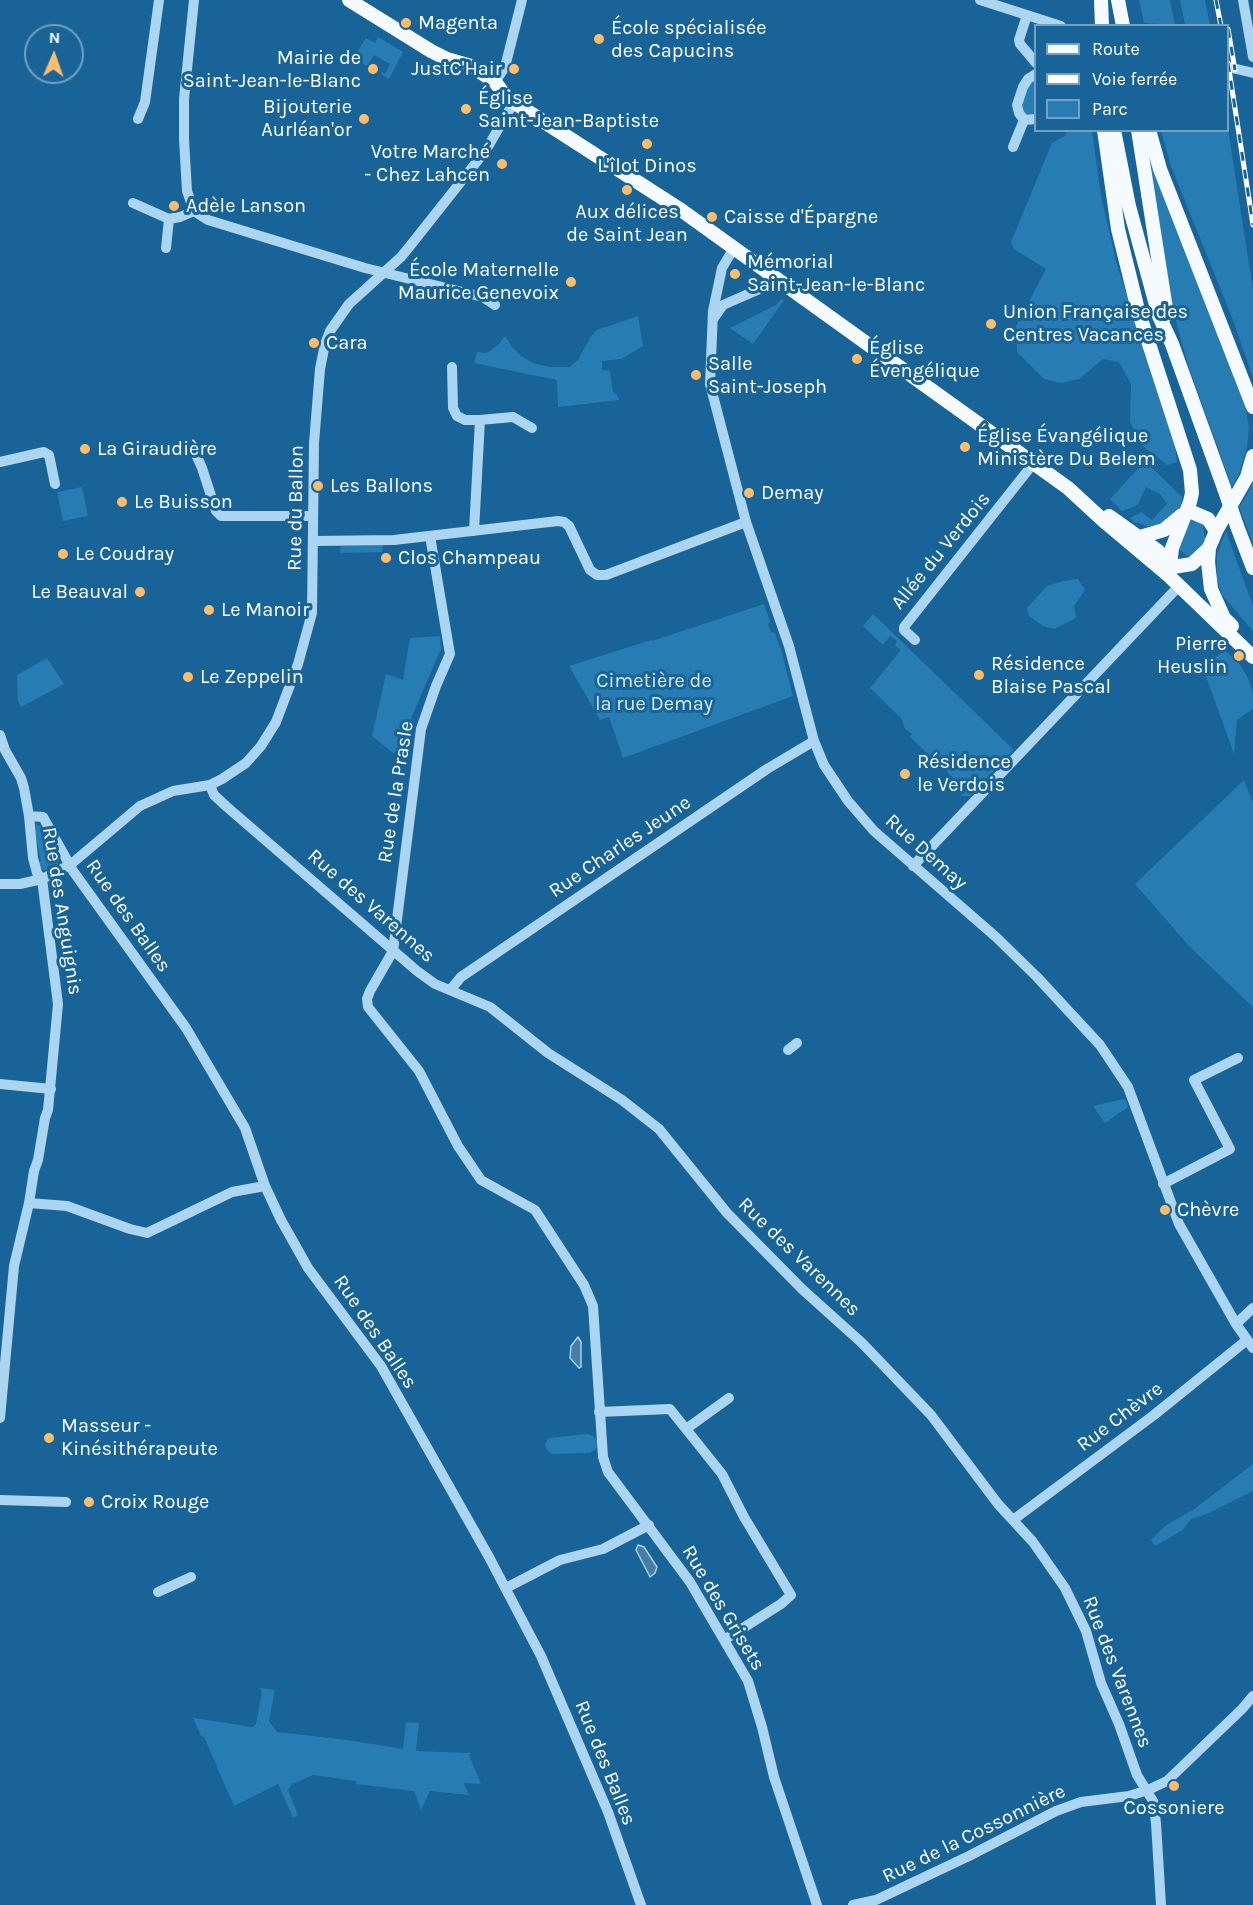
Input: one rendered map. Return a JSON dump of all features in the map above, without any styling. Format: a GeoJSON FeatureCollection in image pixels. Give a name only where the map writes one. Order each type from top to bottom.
{"type":"FeatureCollection","features":[{"type":"Feature","properties":{"kind":"main road"},"geometry":{"type":"LineString","coordinates":[[349,0],[431,51],[447,59],[471,66],[495,82],[507,98],[681,210],[907,371],[1037,459],[1096,514],[1111,521],[1160,562],[1170,568],[1192,564],[1209,548]]}},
{"type":"Feature","properties":{"kind":"main road"},"geometry":{"type":"LineString","coordinates":[[1095,0],[1096,24]]}},
{"type":"Feature","properties":{"kind":"main road"},"geometry":{"type":"LineString","coordinates":[[1101,0],[1102,24]]}},
{"type":"Feature","properties":{"kind":"main road"},"geometry":{"type":"LineString","coordinates":[[1118,0],[1123,24]]}},
{"type":"Feature","properties":{"kind":"main road"},"geometry":{"type":"LineString","coordinates":[[1138,132],[1172,344]]}},
{"type":"Feature","properties":{"kind":"main road"},"geometry":{"type":"LineString","coordinates":[[1150,132],[1160,169],[1253,407]]}},
{"type":"Feature","properties":{"kind":"main road"},"geometry":{"type":"LineString","coordinates":[[1109,136],[1159,316],[1172,344],[1253,568]]}},
{"type":"Feature","properties":{"kind":"main road"},"geometry":{"type":"LineString","coordinates":[[1109,136],[1118,229],[1138,310],[1190,470],[1192,493],[1172,548],[1170,568],[1179,586],[1252,656]]}},
{"type":"Feature","properties":{"kind":"main road"},"geometry":{"type":"LineString","coordinates":[[1252,656],[1224,618],[1211,590],[1208,562],[1209,548],[1216,531],[1247,477],[1253,456]]}},
{"type":"Feature","properties":{"kind":"main road"},"geometry":{"type":"LineString","coordinates":[[1068,488],[1140,537],[1224,618]]}},
{"type":"Feature","properties":{"kind":"main road"},"geometry":{"type":"LineString","coordinates":[[1187,510],[1208,519],[1216,531]]}},
{"type":"Feature","properties":{"kind":"main road"},"geometry":{"type":"LineString","coordinates":[[1140,537],[1168,528],[1187,510]]}},
{"type":"Feature","properties":{"kind":"street"},"geometry":{"type":"LineString","coordinates":[[138,119],[145,102],[159,0]]}},
{"type":"Feature","properties":{"kind":"street"},"geometry":{"type":"LineString","coordinates":[[194,0],[184,99],[184,139],[187,191],[195,211],[208,220],[383,273],[483,297],[495,305]]}},
{"type":"Feature","properties":{"kind":"street"},"geometry":{"type":"LineString","coordinates":[[495,82],[505,67],[522,0]]}},
{"type":"Feature","properties":{"kind":"street"},"geometry":{"type":"LineString","coordinates":[[980,0],[1055,24]]}},
{"type":"Feature","properties":{"kind":"street"},"geometry":{"type":"LineString","coordinates":[[1243,0],[1253,57]]}},
{"type":"Feature","properties":{"kind":"street"},"geometry":{"type":"LineString","coordinates":[[1027,15],[1019,40],[1034,62]]}},
{"type":"Feature","properties":{"kind":"street"},"geometry":{"type":"LineString","coordinates":[[1229,68],[1253,74]]}},
{"type":"Feature","properties":{"kind":"street"},"geometry":{"type":"LineString","coordinates":[[1024,120],[1017,105],[1028,79],[1034,75]]}},
{"type":"Feature","properties":{"kind":"street","name":"Rue du Ballon"},"geometry":{"type":"LineString","coordinates":[[0,884],[20,884],[42,879],[70,865],[140,806],[173,790],[210,785],[246,763],[261,746],[276,722],[298,664],[312,613],[314,443],[320,369],[330,331],[344,310],[410,246],[486,150],[514,102]]}},
{"type":"Feature","properties":{"kind":"street"},"geometry":{"type":"LineString","coordinates":[[1024,120],[1034,119]]}},
{"type":"Feature","properties":{"kind":"street"},"geometry":{"type":"LineString","coordinates":[[1013,147],[1024,120]]}},
{"type":"Feature","properties":{"kind":"street"},"geometry":{"type":"LineString","coordinates":[[133,203],[169,219],[195,211]]}},
{"type":"Feature","properties":{"kind":"street"},"geometry":{"type":"LineString","coordinates":[[166,248],[169,219]]}},
{"type":"Feature","properties":{"kind":"street","name":"Rue Demay"},"geometry":{"type":"LineString","coordinates":[[734,248],[723,264],[717,288],[713,311],[710,384],[746,522],[789,646],[814,741],[824,765],[848,801],[874,831],[996,937],[1037,976],[1100,1046],[1128,1087],[1179,1224],[1236,1324],[1250,1344]]}},
{"type":"Feature","properties":{"kind":"street"},"geometry":{"type":"LineString","coordinates":[[713,318],[726,302],[762,288],[772,276]]}},
{"type":"Feature","properties":{"kind":"street"},"geometry":{"type":"LineString","coordinates":[[717,288],[719,295],[726,302]]}},
{"type":"Feature","properties":{"kind":"street"},"geometry":{"type":"LineString","coordinates":[[452,367],[453,408],[457,416],[465,420],[513,417],[532,428]]}},
{"type":"Feature","properties":{"kind":"street"},"geometry":{"type":"LineString","coordinates":[[474,531],[480,420]]}},
{"type":"Feature","properties":{"kind":"street"},"geometry":{"type":"LineString","coordinates":[[194,450],[216,511],[221,516],[313,516]]}},
{"type":"Feature","properties":{"kind":"street"},"geometry":{"type":"LineString","coordinates":[[0,462],[44,452],[49,455],[55,484]]}},
{"type":"Feature","properties":{"kind":"street","name":"Allée du Verdois"},"geometry":{"type":"LineString","coordinates":[[915,640],[904,630],[904,627],[1037,459]]}},
{"type":"Feature","properties":{"kind":"street"},"geometry":{"type":"LineString","coordinates":[[313,541],[394,540],[558,521],[569,526],[590,570],[606,575],[746,522]]}},
{"type":"Feature","properties":{"kind":"street","name":"Rue de la Prasle"},"geometry":{"type":"LineString","coordinates":[[393,951],[421,729],[450,654],[430,536]]}},
{"type":"Feature","properties":{"kind":"street"},"geometry":{"type":"LineString","coordinates":[[913,866],[1179,586]]}},
{"type":"Feature","properties":{"kind":"street","name":"Rue des Anguignis"},"geometry":{"type":"LineString","coordinates":[[0,735],[5,750],[21,778],[29,816],[33,858],[37,873],[42,879],[58,1005],[48,1110],[15,1266],[0,1418]]}},
{"type":"Feature","properties":{"kind":"street","name":"Rue Charles Jeune"},"geometry":{"type":"LineString","coordinates":[[451,989],[461,977],[758,776],[814,741]]}},
{"type":"Feature","properties":{"kind":"street","name":"Rue des Varennes"},"geometry":{"type":"LineString","coordinates":[[210,785],[214,795],[227,807],[417,971],[435,984],[490,1006],[548,1053],[622,1100],[659,1129],[727,1213],[802,1289],[862,1343],[931,1415],[998,1504],[1033,1542],[1065,1588],[1075,1607],[1086,1631],[1101,1683],[1119,1724],[1137,1775],[1154,1800],[1161,1905]]}},
{"type":"Feature","properties":{"kind":"street","name":"Rue des Balles"},"geometry":{"type":"LineString","coordinates":[[29,816],[43,817],[70,865],[186,1028],[244,1128],[265,1186],[308,1268],[381,1366],[506,1588],[541,1656],[580,1746],[608,1812],[641,1905]]}},
{"type":"Feature","properties":{"kind":"street","name":"Rue des Grisets"},"geometry":{"type":"LineString","coordinates":[[393,951],[370,991],[367,999],[368,1007],[419,1071],[458,1146],[481,1180],[535,1210],[584,1285],[593,1306],[603,1457],[608,1472],[690,1582],[748,1681],[774,1777],[817,1905]]}},
{"type":"Feature","properties":{"kind":"street"},"geometry":{"type":"LineString","coordinates":[[1163,1184],[1230,1149],[1194,1080],[1238,1058]]}},
{"type":"Feature","properties":{"kind":"street"},"geometry":{"type":"LineString","coordinates":[[0,1084],[51,1089]]}},
{"type":"Feature","properties":{"kind":"street"},"geometry":{"type":"LineString","coordinates":[[29,1203],[67,1206],[147,1233],[231,1192],[265,1186]]}},
{"type":"Feature","properties":{"kind":"street"},"geometry":{"type":"LineString","coordinates":[[1236,1324],[1253,1308]]}},
{"type":"Feature","properties":{"kind":"street","name":"Rue Chèvre"},"geometry":{"type":"LineString","coordinates":[[1013,1520],[1250,1344]]}},
{"type":"Feature","properties":{"kind":"street"},"geometry":{"type":"LineString","coordinates":[[686,1430],[729,1398]]}},
{"type":"Feature","properties":{"kind":"street"},"geometry":{"type":"LineString","coordinates":[[600,1412],[669,1409],[722,1474],[744,1517],[791,1595],[781,1604],[724,1640]]}},
{"type":"Feature","properties":{"kind":"street"},"geometry":{"type":"LineString","coordinates":[[0,1500],[66,1502]]}},
{"type":"Feature","properties":{"kind":"street"},"geometry":{"type":"LineString","coordinates":[[506,1588],[560,1560],[603,1549],[649,1525]]}},
{"type":"Feature","properties":{"kind":"street"},"geometry":{"type":"LineString","coordinates":[[158,1592],[191,1577]]}},
{"type":"Feature","properties":{"kind":"street","name":"Rue de la Cossonnière"},"geometry":{"type":"LineString","coordinates":[[853,1905],[876,1900],[897,1891],[1056,1811],[1081,1802],[1129,1796],[1167,1781],[1253,1696]]}},
{"type":"Feature","properties":{"kind":"green space"},"geometry":{"type":"Polygon","coordinates":[[[1139,0],[1170,0],[1175,24],[1144,23],[1139,0]]]}},
{"type":"Feature","properties":{"kind":"green space"},"geometry":{"type":"Polygon","coordinates":[[[1180,0],[1205,0],[1210,24],[1185,24],[1180,0]]]}},
{"type":"Feature","properties":{"kind":"green space"},"geometry":{"type":"Polygon","coordinates":[[[378,37],[403,52],[389,79],[381,74],[382,72],[385,74],[390,64],[374,55],[367,66],[353,58],[366,38],[375,43],[378,37]]]}},
{"type":"Feature","properties":{"kind":"green space"},"geometry":{"type":"Polygon","coordinates":[[[1034,79],[1034,116],[1030,117],[1023,113],[1024,93],[1034,79]]]}},
{"type":"Feature","properties":{"kind":"green space"},"geometry":{"type":"Polygon","coordinates":[[[1067,132],[1092,132],[1101,196],[1117,265],[1175,443],[1177,462],[1167,465],[1143,446],[1130,422],[1131,384],[1119,362],[1103,359],[1079,379],[1061,383],[1044,379],[1017,352],[1016,326],[1046,269],[1014,249],[1011,242],[1052,143],[1065,136],[1067,132]]]}},
{"type":"Feature","properties":{"kind":"green space"},"geometry":{"type":"Polygon","coordinates":[[[1161,132],[1228,132],[1253,290],[1253,378],[1233,320],[1171,166],[1161,132]]]}},
{"type":"Feature","properties":{"kind":"green space"},"geometry":{"type":"Polygon","coordinates":[[[1147,145],[1245,403],[1249,427],[1247,447],[1240,471],[1232,487],[1189,368],[1177,325],[1169,291],[1147,145]]]}},
{"type":"Feature","properties":{"kind":"green space"},"geometry":{"type":"Polygon","coordinates":[[[781,299],[784,300],[753,344],[730,328],[776,305],[781,299]]]}},
{"type":"Feature","properties":{"kind":"green space"},"geometry":{"type":"Polygon","coordinates":[[[638,316],[643,346],[621,359],[602,361],[602,370],[610,371],[613,392],[619,400],[558,407],[557,380],[474,363],[477,352],[490,351],[505,336],[521,356],[533,363],[550,367],[569,367],[578,360],[591,336],[597,330],[638,316]]]}},
{"type":"Feature","properties":{"kind":"green space"},"geometry":{"type":"Polygon","coordinates":[[[1145,461],[1183,498],[1180,507],[1169,522],[1155,526],[1146,526],[1130,518],[1141,512],[1152,520],[1167,504],[1160,494],[1146,487],[1138,504],[1122,511],[1110,499],[1145,461]]]}},
{"type":"Feature","properties":{"kind":"green space"},"geometry":{"type":"Polygon","coordinates":[[[1253,482],[1253,544],[1239,507],[1253,482]]]}},
{"type":"Feature","properties":{"kind":"green space"},"geometry":{"type":"Polygon","coordinates":[[[82,487],[88,516],[63,521],[57,492],[82,487]]]}},
{"type":"Feature","properties":{"kind":"green space"},"geometry":{"type":"Polygon","coordinates":[[[1191,518],[1200,521],[1203,525],[1205,539],[1203,546],[1191,559],[1176,547],[1191,518]]]}},
{"type":"Feature","properties":{"kind":"green space"},"geometry":{"type":"Polygon","coordinates":[[[1226,531],[1253,606],[1253,631],[1222,595],[1217,580],[1217,554],[1226,531]]]}},
{"type":"Feature","properties":{"kind":"green space"},"geometry":{"type":"Polygon","coordinates":[[[383,545],[382,552],[340,553],[341,546],[383,545]]]}},
{"type":"Feature","properties":{"kind":"green space"},"geometry":{"type":"Polygon","coordinates":[[[1078,579],[1085,590],[1074,606],[1076,618],[1054,629],[1043,626],[1029,616],[1027,608],[1047,586],[1078,579]]]}},
{"type":"Feature","properties":{"kind":"green space","name":"Cimetière de la rue Demay"},"geometry":{"type":"Polygon","coordinates":[[[764,604],[770,621],[768,625],[771,632],[775,633],[781,650],[793,696],[623,758],[609,717],[600,720],[569,666],[764,604]]]}},
{"type":"Feature","properties":{"kind":"green space"},"geometry":{"type":"Polygon","coordinates":[[[873,614],[1012,748],[1013,750],[970,796],[960,794],[964,788],[910,737],[912,734],[905,729],[901,718],[870,688],[901,650],[895,646],[897,641],[890,636],[883,645],[863,626],[873,614]]]}},
{"type":"Feature","properties":{"kind":"green space"},"geometry":{"type":"Polygon","coordinates":[[[440,636],[441,649],[412,716],[407,749],[393,753],[372,736],[386,674],[403,680],[410,638],[440,636]]]}},
{"type":"Feature","properties":{"kind":"green space"},"geometry":{"type":"Polygon","coordinates":[[[1224,650],[1239,663],[1248,678],[1253,694],[1253,709],[1237,720],[1234,754],[1203,668],[1224,650]]]}},
{"type":"Feature","properties":{"kind":"green space"},"geometry":{"type":"Polygon","coordinates":[[[47,658],[64,684],[21,707],[18,701],[17,675],[47,658]]]}},
{"type":"Feature","properties":{"kind":"green space"},"geometry":{"type":"Polygon","coordinates":[[[1244,780],[1253,803],[1253,1007],[1189,946],[1135,884],[1244,780]]]}},
{"type":"Feature","properties":{"kind":"green space"},"geometry":{"type":"Polygon","coordinates":[[[35,824],[40,826],[59,859],[58,865],[48,866],[45,870],[39,869],[38,862],[41,861],[35,824]]]}},
{"type":"Feature","properties":{"kind":"green space"},"geometry":{"type":"Polygon","coordinates":[[[1123,1099],[1128,1107],[1105,1123],[1093,1106],[1123,1099]]]}},
{"type":"Feature","properties":{"kind":"green space"},"geometry":{"type":"Polygon","coordinates":[[[588,1434],[598,1441],[596,1449],[590,1453],[552,1454],[547,1450],[545,1444],[549,1438],[588,1434]]]}},
{"type":"Feature","properties":{"kind":"green space"},"geometry":{"type":"Polygon","coordinates":[[[1253,1464],[1253,1491],[1207,1514],[1191,1519],[1183,1530],[1155,1546],[1151,1540],[1166,1525],[1193,1510],[1253,1464]]]}},
{"type":"Feature","properties":{"kind":"green space"},"geometry":{"type":"Polygon","coordinates":[[[260,1688],[275,1690],[269,1721],[277,1732],[403,1749],[406,1722],[419,1723],[416,1751],[471,1753],[469,1755],[481,1784],[464,1783],[469,1795],[430,1791],[421,1810],[414,1791],[356,1784],[356,1781],[313,1775],[292,1784],[288,1790],[298,1815],[293,1818],[278,1784],[234,1806],[204,1737],[201,1736],[193,1718],[253,1727],[256,1724],[262,1692],[260,1688]]]}},
{"type":"Feature","properties":{"kind":"shaded area"},"geometry":{"type":"Polygon","coordinates":[[[578,1337],[581,1342],[581,1367],[579,1368],[570,1358],[571,1346],[578,1337]]]}},
{"type":"Feature","properties":{"kind":"shaded area"},"geometry":{"type":"Polygon","coordinates":[[[638,1545],[644,1547],[657,1567],[655,1573],[650,1577],[636,1550],[638,1545]]]}},
{"type":"Feature","properties":{"kind":"railway"},"geometry":{"type":"LineString","coordinates":[[1216,0],[1221,24]]}},
{"type":"Feature","properties":{"kind":"railway"},"geometry":{"type":"LineString","coordinates":[[1229,35],[1235,70]]}},
{"type":"Feature","properties":{"kind":"railway"},"geometry":{"type":"LineString","coordinates":[[1229,69],[1253,225]]}},
{"type":"Feature","properties":{"kind":"place","name":"Magenta"},"geometry":{"type":"Point","coordinates":[406,23]}},
{"type":"Feature","properties":{"kind":"place","name":"École spécialisée des Capucins"},"geometry":{"type":"Point","coordinates":[599,39]}},
{"type":"Feature","properties":{"kind":"place","name":"Mairie de Saint-Jean-le-Blanc"},"geometry":{"type":"Point","coordinates":[373,69]}},
{"type":"Feature","properties":{"kind":"place","name":"JustC'Hair"},"geometry":{"type":"Point","coordinates":[514,69]}},
{"type":"Feature","properties":{"kind":"place","name":"Église Saint-Jean-Baptiste"},"geometry":{"type":"Point","coordinates":[466,109]}},
{"type":"Feature","properties":{"kind":"place","name":"Bijouterie Aurléan'or"},"geometry":{"type":"Point","coordinates":[364,119]}},
{"type":"Feature","properties":{"kind":"place","name":"L'îlot Dinos"},"geometry":{"type":"Point","coordinates":[647,144]}},
{"type":"Feature","properties":{"kind":"place","name":"Votre Marché - Chez Lahcen"},"geometry":{"type":"Point","coordinates":[502,164]}},
{"type":"Feature","properties":{"kind":"place","name":"Aux délices de Saint Jean"},"geometry":{"type":"Point","coordinates":[627,190]}},
{"type":"Feature","properties":{"kind":"place","name":"Adèle Lanson"},"geometry":{"type":"Point","coordinates":[174,206]}},
{"type":"Feature","properties":{"kind":"place","name":"Caisse d'Épargne"},"geometry":{"type":"Point","coordinates":[712,217]}},
{"type":"Feature","properties":{"kind":"place","name":"Mémorial Saint-Jean-le-Blanc"},"geometry":{"type":"Point","coordinates":[735,274]}},
{"type":"Feature","properties":{"kind":"place","name":"École Maternelle Maurice Genevoix"},"geometry":{"type":"Point","coordinates":[571,282]}},
{"type":"Feature","properties":{"kind":"place","name":"Union Française des Centres Vacances"},"geometry":{"type":"Point","coordinates":[991,324]}},
{"type":"Feature","properties":{"kind":"place","name":"Cara"},"geometry":{"type":"Point","coordinates":[314,343]}},
{"type":"Feature","properties":{"kind":"place","name":"Église Évengélique"},"geometry":{"type":"Point","coordinates":[857,359]}},
{"type":"Feature","properties":{"kind":"place","name":"Salle Saint-Joseph"},"geometry":{"type":"Point","coordinates":[696,375]}},
{"type":"Feature","properties":{"kind":"place","name":"Église Évangélique Ministère Du Belem"},"geometry":{"type":"Point","coordinates":[965,447]}},
{"type":"Feature","properties":{"kind":"place","name":"La Giraudière"},"geometry":{"type":"Point","coordinates":[85,449]}},
{"type":"Feature","properties":{"kind":"place","name":"Les Ballons"},"geometry":{"type":"Point","coordinates":[318,486]}},
{"type":"Feature","properties":{"kind":"place","name":"Demay"},"geometry":{"type":"Point","coordinates":[749,493]}},
{"type":"Feature","properties":{"kind":"place","name":"Le Buisson"},"geometry":{"type":"Point","coordinates":[122,502]}},
{"type":"Feature","properties":{"kind":"place","name":"Le Coudray"},"geometry":{"type":"Point","coordinates":[63,554]}},
{"type":"Feature","properties":{"kind":"place","name":"Clos Champeau"},"geometry":{"type":"Point","coordinates":[386,558]}},
{"type":"Feature","properties":{"kind":"place","name":"Le Beauval"},"geometry":{"type":"Point","coordinates":[140,592]}},
{"type":"Feature","properties":{"kind":"place","name":"Le Manoir"},"geometry":{"type":"Point","coordinates":[209,610]}},
{"type":"Feature","properties":{"kind":"place","name":"Pierre Heuslin"},"geometry":{"type":"Point","coordinates":[1239,656]}},
{"type":"Feature","properties":{"kind":"place","name":"Résidence Blaise Pascal"},"geometry":{"type":"Point","coordinates":[979,675]}},
{"type":"Feature","properties":{"kind":"place","name":"Le Zeppelin"},"geometry":{"type":"Point","coordinates":[188,677]}},
{"type":"Feature","properties":{"kind":"place","name":"Résidence le Verdois"},"geometry":{"type":"Point","coordinates":[905,774]}},
{"type":"Feature","properties":{"kind":"place","name":"Chèvre"},"geometry":{"type":"Point","coordinates":[1165,1210]}},
{"type":"Feature","properties":{"kind":"place","name":"Masseur - Kinésithérapeute"},"geometry":{"type":"Point","coordinates":[49,1438]}},
{"type":"Feature","properties":{"kind":"place","name":"Croix Rouge"},"geometry":{"type":"Point","coordinates":[89,1502]}},
{"type":"Feature","properties":{"kind":"place","name":"Cossoniere"},"geometry":{"type":"Point","coordinates":[1174,1786]}}]}
